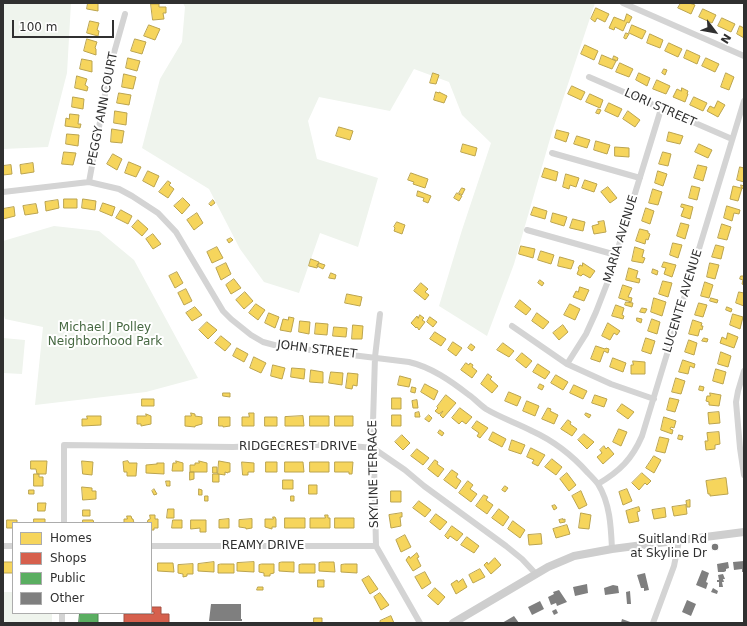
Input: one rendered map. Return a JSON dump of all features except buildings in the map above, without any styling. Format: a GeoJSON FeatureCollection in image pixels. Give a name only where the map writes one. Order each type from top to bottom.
{"type":"FeatureCollection","features":[{"type":"Feature","properties":{"kind":"main road"},"geometry":{"type":"LineString","coordinates":[[453,623],[548,567],[574,556],[612,549],[744,532]]}},
{"type":"Feature","properties":{"kind":"street"},"geometry":{"type":"LineString","coordinates":[[623,3],[744,56]]}},
{"type":"Feature","properties":{"kind":"street","name":"PEGGY ANN COURT"},"geometry":{"type":"LineString","coordinates":[[90,182],[110,67],[125,14]]}},
{"type":"Feature","properties":{"kind":"street","name":"LORI STREET"},"geometry":{"type":"LineString","coordinates":[[589,77],[732,139]]}},
{"type":"Feature","properties":{"kind":"street","name":"LUCENTE AVENUE"},"geometry":{"type":"LineString","coordinates":[[598,484],[620,469],[636,450],[642,436],[744,101]]}},
{"type":"Feature","properties":{"kind":"street","name":"MARIA AVENUE"},"geometry":{"type":"LineString","coordinates":[[567,364],[586,334],[596,312],[616,255],[661,109]]}},
{"type":"Feature","properties":{"kind":"street"},"geometry":{"type":"LineString","coordinates":[[552,153],[640,178]]}},
{"type":"Feature","properties":{"kind":"street","name":"JOHN STREET"},"geometry":{"type":"LineString","coordinates":[[3,192],[90,182],[119,189],[158,213],[176,232],[223,311],[251,335],[263,342],[278,346],[402,361],[422,365],[437,373],[456,385],[484,407],[500,417],[531,430],[552,442],[579,463],[598,484],[606,503],[610,518],[612,549]]}},
{"type":"Feature","properties":{"kind":"street"},"geometry":{"type":"LineString","coordinates":[[527,230],[616,255]]}},
{"type":"Feature","properties":{"kind":"street","name":"SKYLINE TERRACE"},"geometry":{"type":"LineString","coordinates":[[380,314],[375,358],[373,448],[376,546],[420,623]]}},
{"type":"Feature","properties":{"kind":"street"},"geometry":{"type":"LineString","coordinates":[[512,326],[567,364],[611,384],[654,399]]}},
{"type":"Feature","properties":{"kind":"street"},"geometry":{"type":"LineString","coordinates":[[744,374],[736,402],[744,475]]}},
{"type":"Feature","properties":{"kind":"street","name":"RIDGECREST DRIVE"},"geometry":{"type":"LineString","coordinates":[[64,522],[64,445],[233,447],[342,445],[373,448],[405,470],[424,486],[522,559],[536,574]]}},
{"type":"Feature","properties":{"kind":"street"},"geometry":{"type":"LineString","coordinates":[[653,623],[674,566],[679,541]]}},
{"type":"Feature","properties":{"kind":"street","name":"REAMY DRIVE"},"geometry":{"type":"LineString","coordinates":[[152,546],[376,546]]}},
{"type":"Feature","properties":{"kind":"green space"},"geometry":{"type":"Polygon","coordinates":[[[3,3],[71,3],[67,73],[48,147],[3,149],[3,3]]]}},
{"type":"Feature","properties":{"kind":"green space"},"geometry":{"type":"Polygon","coordinates":[[[183,3],[595,3],[552,132],[514,264],[487,336],[439,306],[491,143],[462,115],[449,82],[414,69],[390,111],[319,97],[308,121],[317,159],[378,178],[358,247],[320,233],[299,293],[264,282],[240,249],[209,189],[142,148],[160,79],[182,42],[185,7],[183,3]]]}},
{"type":"Feature","properties":{"kind":"green space","name":"Michael J Polley Neighborhood Park"},"geometry":{"type":"Polygon","coordinates":[[[54,226],[99,231],[134,260],[198,378],[146,392],[35,405],[43,327],[5,319],[3,312],[3,241],[54,226]]]}},
{"type":"Feature","properties":{"kind":"green space"},"geometry":{"type":"Polygon","coordinates":[[[3,338],[25,340],[22,374],[3,373],[3,338]]]}},
{"type":"Feature","properties":{"kind":"green space"},"geometry":{"type":"Polygon","coordinates":[[[3,592],[12,592],[12,614],[52,614],[52,623],[3,623],[3,592]]]}},
{"type":"Feature","properties":{"kind":"place","name":"Suitland Rd at Skyline Dr"},"geometry":{"type":"Point","coordinates":[715,547]}}]}
